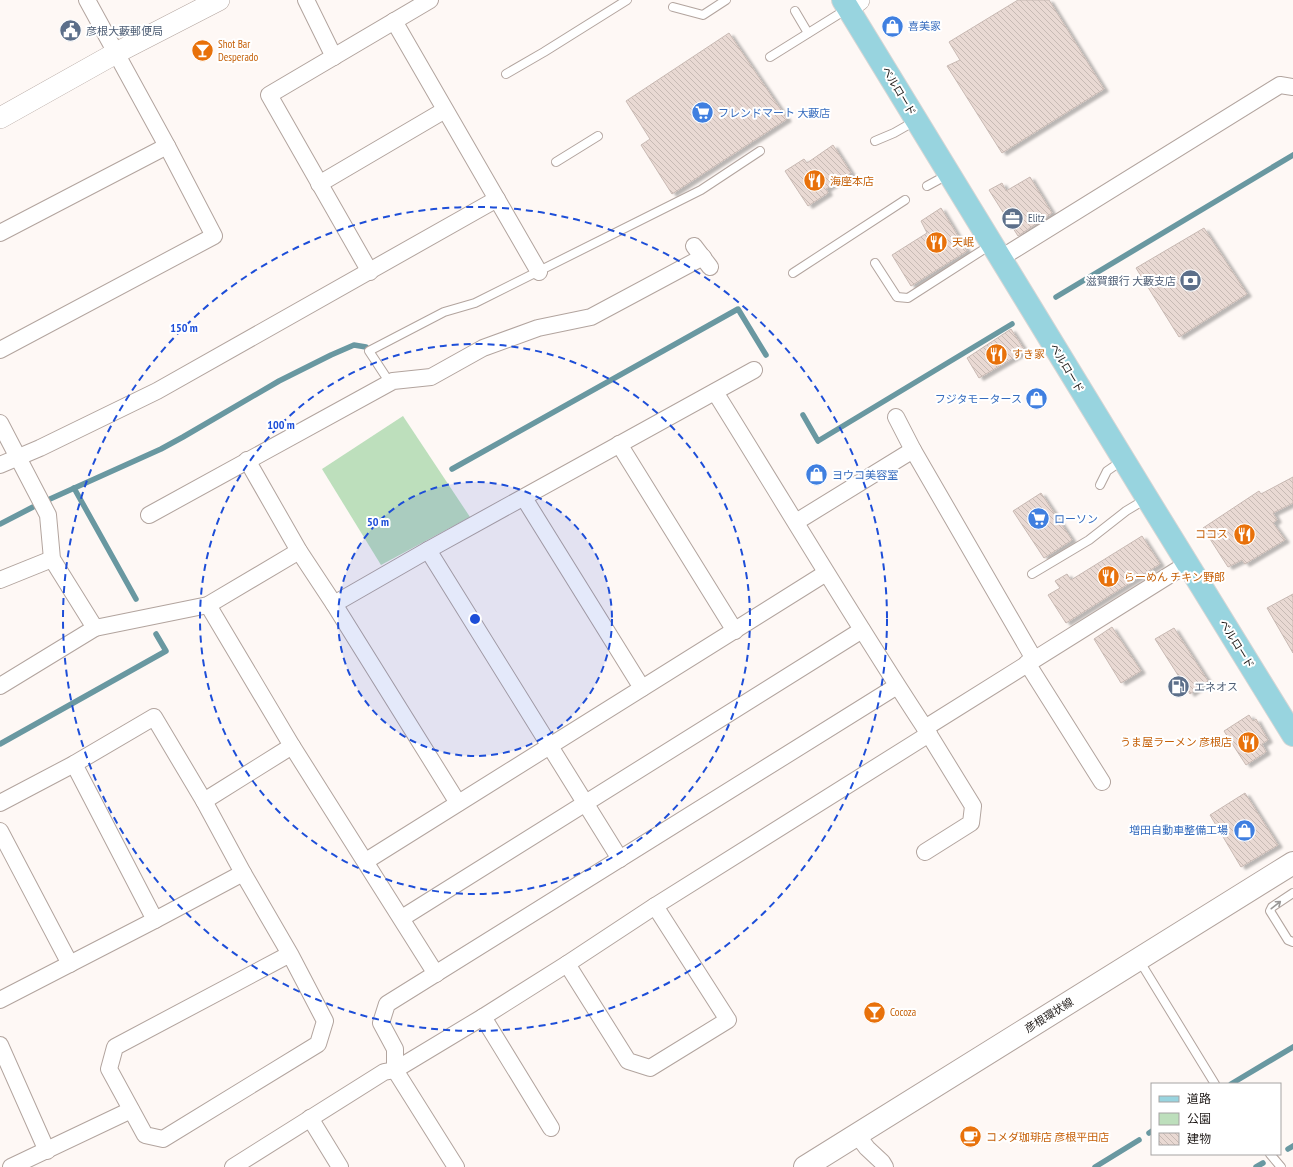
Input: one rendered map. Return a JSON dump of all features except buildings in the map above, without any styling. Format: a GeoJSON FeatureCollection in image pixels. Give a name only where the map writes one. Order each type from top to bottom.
{"type":"FeatureCollection","features":[{"type":"Feature","properties":{"kind":"main road","name":"ベルロード"},"geometry":{"type":"LineString","coordinates":[[850,3],[916,120],[1123,460],[1187,564],[1291,727]]}},
{"type":"Feature","properties":{"kind":"main road","name":"彦根環状線"},"geometry":{"type":"LineString","coordinates":[[805,1167],[1293,863]]}},
{"type":"Feature","properties":{"kind":"street"},"geometry":{"type":"LineString","coordinates":[[0,350],[214,236],[167,146],[87,0]]}},
{"type":"Feature","properties":{"kind":"street"},"geometry":{"type":"LineString","coordinates":[[0,118],[116,53],[219,0]]}},
{"type":"Feature","properties":{"kind":"street"},"geometry":{"type":"LineString","coordinates":[[306,0],[334,57]]}},
{"type":"Feature","properties":{"kind":"street"},"geometry":{"type":"LineString","coordinates":[[370,272],[269,95],[430,0]]}},
{"type":"Feature","properties":{"kind":"street"},"geometry":{"type":"LineString","coordinates":[[394,21],[539,272]]}},
{"type":"Feature","properties":{"kind":"street"},"geometry":{"type":"LineString","coordinates":[[997,251],[1280,85],[1293,86]]}},
{"type":"Feature","properties":{"kind":"street"},"geometry":{"type":"LineString","coordinates":[[319,184],[445,110]]}},
{"type":"Feature","properties":{"kind":"street"},"geometry":{"type":"LineString","coordinates":[[0,233],[167,146]]}},
{"type":"Feature","properties":{"kind":"street"},"geometry":{"type":"LineString","coordinates":[[0,465],[40,448],[157,391],[497,199]]}},
{"type":"Feature","properties":{"kind":"street"},"geometry":{"type":"LineString","coordinates":[[149,514],[393,381],[431,377],[483,348],[538,328],[591,316],[702,257]]}},
{"type":"Feature","properties":{"kind":"street"},"geometry":{"type":"LineString","coordinates":[[334,604],[428,550],[754,370]]}},
{"type":"Feature","properties":{"kind":"street"},"geometry":{"type":"LineString","coordinates":[[715,392],[826,573],[973,806],[971,823],[925,852]]}},
{"type":"Feature","properties":{"kind":"street"},"geometry":{"type":"LineString","coordinates":[[896,417],[913,450],[965,529],[1030,661],[1102,782]]}},
{"type":"Feature","properties":{"kind":"street"},"geometry":{"type":"LineString","coordinates":[[0,423],[48,515],[52,559],[95,628]]}},
{"type":"Feature","properties":{"kind":"street"},"geometry":{"type":"LineString","coordinates":[[620,444],[735,631]]}},
{"type":"Feature","properties":{"kind":"street"},"geometry":{"type":"LineString","coordinates":[[796,522],[913,450]]}},
{"type":"Feature","properties":{"kind":"street"},"geometry":{"type":"LineString","coordinates":[[247,460],[299,551],[334,604],[458,803]]}},
{"type":"Feature","properties":{"kind":"street"},"geometry":{"type":"LineString","coordinates":[[524,498],[642,688]]}},
{"type":"Feature","properties":{"kind":"street"},"geometry":{"type":"LineString","coordinates":[[428,550],[620,859]]}},
{"type":"Feature","properties":{"kind":"street"},"geometry":{"type":"LineString","coordinates":[[0,686],[95,628],[208,605],[299,551]]}},
{"type":"Feature","properties":{"kind":"street"},"geometry":{"type":"LineString","coordinates":[[0,580],[52,559]]}},
{"type":"Feature","properties":{"kind":"street"},"geometry":{"type":"LineString","coordinates":[[234,1167],[384,1072],[395,1070],[567,964],[654,906],[927,731],[1030,661],[1187,564]]}},
{"type":"Feature","properties":{"kind":"street"},"geometry":{"type":"LineString","coordinates":[[366,861],[826,573]]}},
{"type":"Feature","properties":{"kind":"street"},"geometry":{"type":"LineString","coordinates":[[208,605],[292,746],[436,974]]}},
{"type":"Feature","properties":{"kind":"street"},"geometry":{"type":"LineString","coordinates":[[402,918],[862,630]]}},
{"type":"Feature","properties":{"kind":"street"},"geometry":{"type":"LineString","coordinates":[[456,1167],[395,1070],[394,1049],[381,1023],[387,1004],[897,686]]}},
{"type":"Feature","properties":{"kind":"street"},"geometry":{"type":"LineString","coordinates":[[0,803],[74,764],[154,718],[204,801],[290,954],[325,1021],[318,1044],[163,1139],[145,1135],[109,1069],[115,1047],[290,954]]}},
{"type":"Feature","properties":{"kind":"street"},"geometry":{"type":"LineString","coordinates":[[204,801],[292,746]]}},
{"type":"Feature","properties":{"kind":"street"},"geometry":{"type":"LineString","coordinates":[[74,764],[155,920]]}},
{"type":"Feature","properties":{"kind":"street"},"geometry":{"type":"LineString","coordinates":[[0,831],[70,964]]}},
{"type":"Feature","properties":{"kind":"street"},"geometry":{"type":"LineString","coordinates":[[0,1000],[155,920],[243,872]]}},
{"type":"Feature","properties":{"kind":"street"},"geometry":{"type":"LineString","coordinates":[[567,964],[628,1061],[650,1068],[728,1020],[654,906]]}},
{"type":"Feature","properties":{"kind":"street"},"geometry":{"type":"LineString","coordinates":[[483,1017],[551,1128]]}},
{"type":"Feature","properties":{"kind":"street"},"geometry":{"type":"LineString","coordinates":[[0,1046],[47,1151]]}},
{"type":"Feature","properties":{"kind":"street"},"geometry":{"type":"LineString","coordinates":[[11,1167],[131,1110]]}},
{"type":"Feature","properties":{"kind":"street"},"geometry":{"type":"LineString","coordinates":[[310,1118],[340,1167]]}},
{"type":"Feature","properties":{"kind":"street"},"geometry":{"type":"LineString","coordinates":[[857,1135],[885,1167]]}},
{"type":"Feature","properties":{"kind":"lane"},"geometry":{"type":"LineString","coordinates":[[506,74],[627,0]]}},
{"type":"Feature","properties":{"kind":"lane"},"geometry":{"type":"LineString","coordinates":[[673,7],[703,15],[726,0]]}},
{"type":"Feature","properties":{"kind":"lane"},"geometry":{"type":"LineString","coordinates":[[770,57],[808,33],[850,3]]}},
{"type":"Feature","properties":{"kind":"lane"},"geometry":{"type":"LineString","coordinates":[[795,11],[808,33]]}},
{"type":"Feature","properties":{"kind":"lane"},"geometry":{"type":"LineString","coordinates":[[875,141],[894,133],[916,120]]}},
{"type":"Feature","properties":{"kind":"lane"},"geometry":{"type":"LineString","coordinates":[[556,162],[598,136]]}},
{"type":"Feature","properties":{"kind":"lane"},"geometry":{"type":"LineString","coordinates":[[390,383],[369,351],[444,312],[475,303],[539,272],[701,190],[760,151]]}},
{"type":"Feature","properties":{"kind":"lane"},"geometry":{"type":"LineString","coordinates":[[927,186],[949,174]]}},
{"type":"Feature","properties":{"kind":"lane"},"geometry":{"type":"LineString","coordinates":[[793,273],[905,200]]}},
{"type":"Feature","properties":{"kind":"lane"},"geometry":{"type":"LineString","coordinates":[[876,263],[897,297],[908,298],[997,251]]}},
{"type":"Feature","properties":{"kind":"lane"},"geometry":{"type":"LineString","coordinates":[[1100,485],[1107,471],[1123,460]]}},
{"type":"Feature","properties":{"kind":"lane"},"geometry":{"type":"LineString","coordinates":[[1032,574],[1089,540],[1126,511],[1147,498]]}},
{"type":"Feature","properties":{"kind":"lane"},"geometry":{"type":"LineString","coordinates":[[1293,893],[1272,907],[1270,911],[1288,940],[1293,942]]}},
{"type":"Feature","properties":{"kind":"lane"},"geometry":{"type":"LineString","coordinates":[[1138,959],[1215,1083]]}},
{"type":"Feature","properties":{"kind":"lane"},"geometry":{"type":"LineString","coordinates":[[1271,1155],[1281,1167]]}},
{"type":"Feature","properties":{"kind":"green space"},"geometry":{"type":"Polygon","coordinates":[[[403,416],[470,517],[381,565],[322,469],[403,416]]]}},
{"type":"Feature","properties":{"kind":"waterway"},"geometry":{"type":"LineString","coordinates":[[1056,297],[1293,155]]}},
{"type":"Feature","properties":{"kind":"waterway"},"geometry":{"type":"LineString","coordinates":[[452,469],[738,309],[766,355]]}},
{"type":"Feature","properties":{"kind":"waterway"},"geometry":{"type":"LineString","coordinates":[[803,415],[818,441],[1012,324]]}},
{"type":"Feature","properties":{"kind":"waterway"},"geometry":{"type":"LineString","coordinates":[[50,499],[161,449],[279,381],[331,355],[354,345],[366,347]]}},
{"type":"Feature","properties":{"kind":"waterway"},"geometry":{"type":"LineString","coordinates":[[74,488],[136,599]]}},
{"type":"Feature","properties":{"kind":"waterway"},"geometry":{"type":"LineString","coordinates":[[0,524],[33,507]]}},
{"type":"Feature","properties":{"kind":"waterway"},"geometry":{"type":"LineString","coordinates":[[0,744],[166,651],[156,634]]}},
{"type":"Feature","properties":{"kind":"waterway"},"geometry":{"type":"LineString","coordinates":[[1233,1083],[1293,1047]]}},
{"type":"Feature","properties":{"kind":"waterway"},"geometry":{"type":"LineString","coordinates":[[1095,1167],[1139,1140]]}},
{"type":"Feature","properties":{"kind":"waterway"},"geometry":{"type":"LineString","coordinates":[[1288,1149],[1293,1146]]}},
{"type":"Feature","properties":{"kind":"waterway"},"geometry":{"type":"LineString","coordinates":[[1256,1167],[1263,1163]]}},
{"type":"Feature","properties":{"kind":"place","name":"喜美家"},"geometry":{"type":"Point","coordinates":[892,26]}},
{"type":"Feature","properties":{"kind":"place","name":"彦根大藪郵便局"},"geometry":{"type":"Point","coordinates":[71,31]}},
{"type":"Feature","properties":{"kind":"place","name":"Shot Bar Desperado"},"geometry":{"type":"Point","coordinates":[202,50]}},
{"type":"Feature","properties":{"kind":"place","name":"フレンドマート 大藪店"},"geometry":{"type":"Point","coordinates":[702,113]}},
{"type":"Feature","properties":{"kind":"place","name":"海座本店"},"geometry":{"type":"Point","coordinates":[815,181]}},
{"type":"Feature","properties":{"kind":"place","name":"Elitz"},"geometry":{"type":"Point","coordinates":[1012,218]}},
{"type":"Feature","properties":{"kind":"place","name":"天岷"},"geometry":{"type":"Point","coordinates":[937,242]}},
{"type":"Feature","properties":{"kind":"place","name":"滋賀銀行 大藪支店"},"geometry":{"type":"Point","coordinates":[1191,281]}},
{"type":"Feature","properties":{"kind":"place","name":"すき家"},"geometry":{"type":"Point","coordinates":[996,354]}},
{"type":"Feature","properties":{"kind":"place","name":"フジタモータース"},"geometry":{"type":"Point","coordinates":[1037,399]}},
{"type":"Feature","properties":{"kind":"place","name":"ヨウコ美容室"},"geometry":{"type":"Point","coordinates":[817,475]}},
{"type":"Feature","properties":{"kind":"place","name":"ローソン"},"geometry":{"type":"Point","coordinates":[1038,519]}},
{"type":"Feature","properties":{"kind":"place","name":"ココス"},"geometry":{"type":"Point","coordinates":[1244,534]}},
{"type":"Feature","properties":{"kind":"place","name":"らーめん チキン野郎"},"geometry":{"type":"Point","coordinates":[1108,577]}},
{"type":"Feature","properties":{"kind":"place","name":"エネオス"},"geometry":{"type":"Point","coordinates":[1179,687]}},
{"type":"Feature","properties":{"kind":"place","name":"うま屋ラーメン 彦根店"},"geometry":{"type":"Point","coordinates":[1248,742]}},
{"type":"Feature","properties":{"kind":"place","name":"増田自動車整備工場"},"geometry":{"type":"Point","coordinates":[1244,830]}},
{"type":"Feature","properties":{"kind":"place","name":"Cocoza"},"geometry":{"type":"Point","coordinates":[875,1012]}},
{"type":"Feature","properties":{"kind":"place","name":"コメダ珈琲店 彦根平田店"},"geometry":{"type":"Point","coordinates":[971,1137]}}]}
